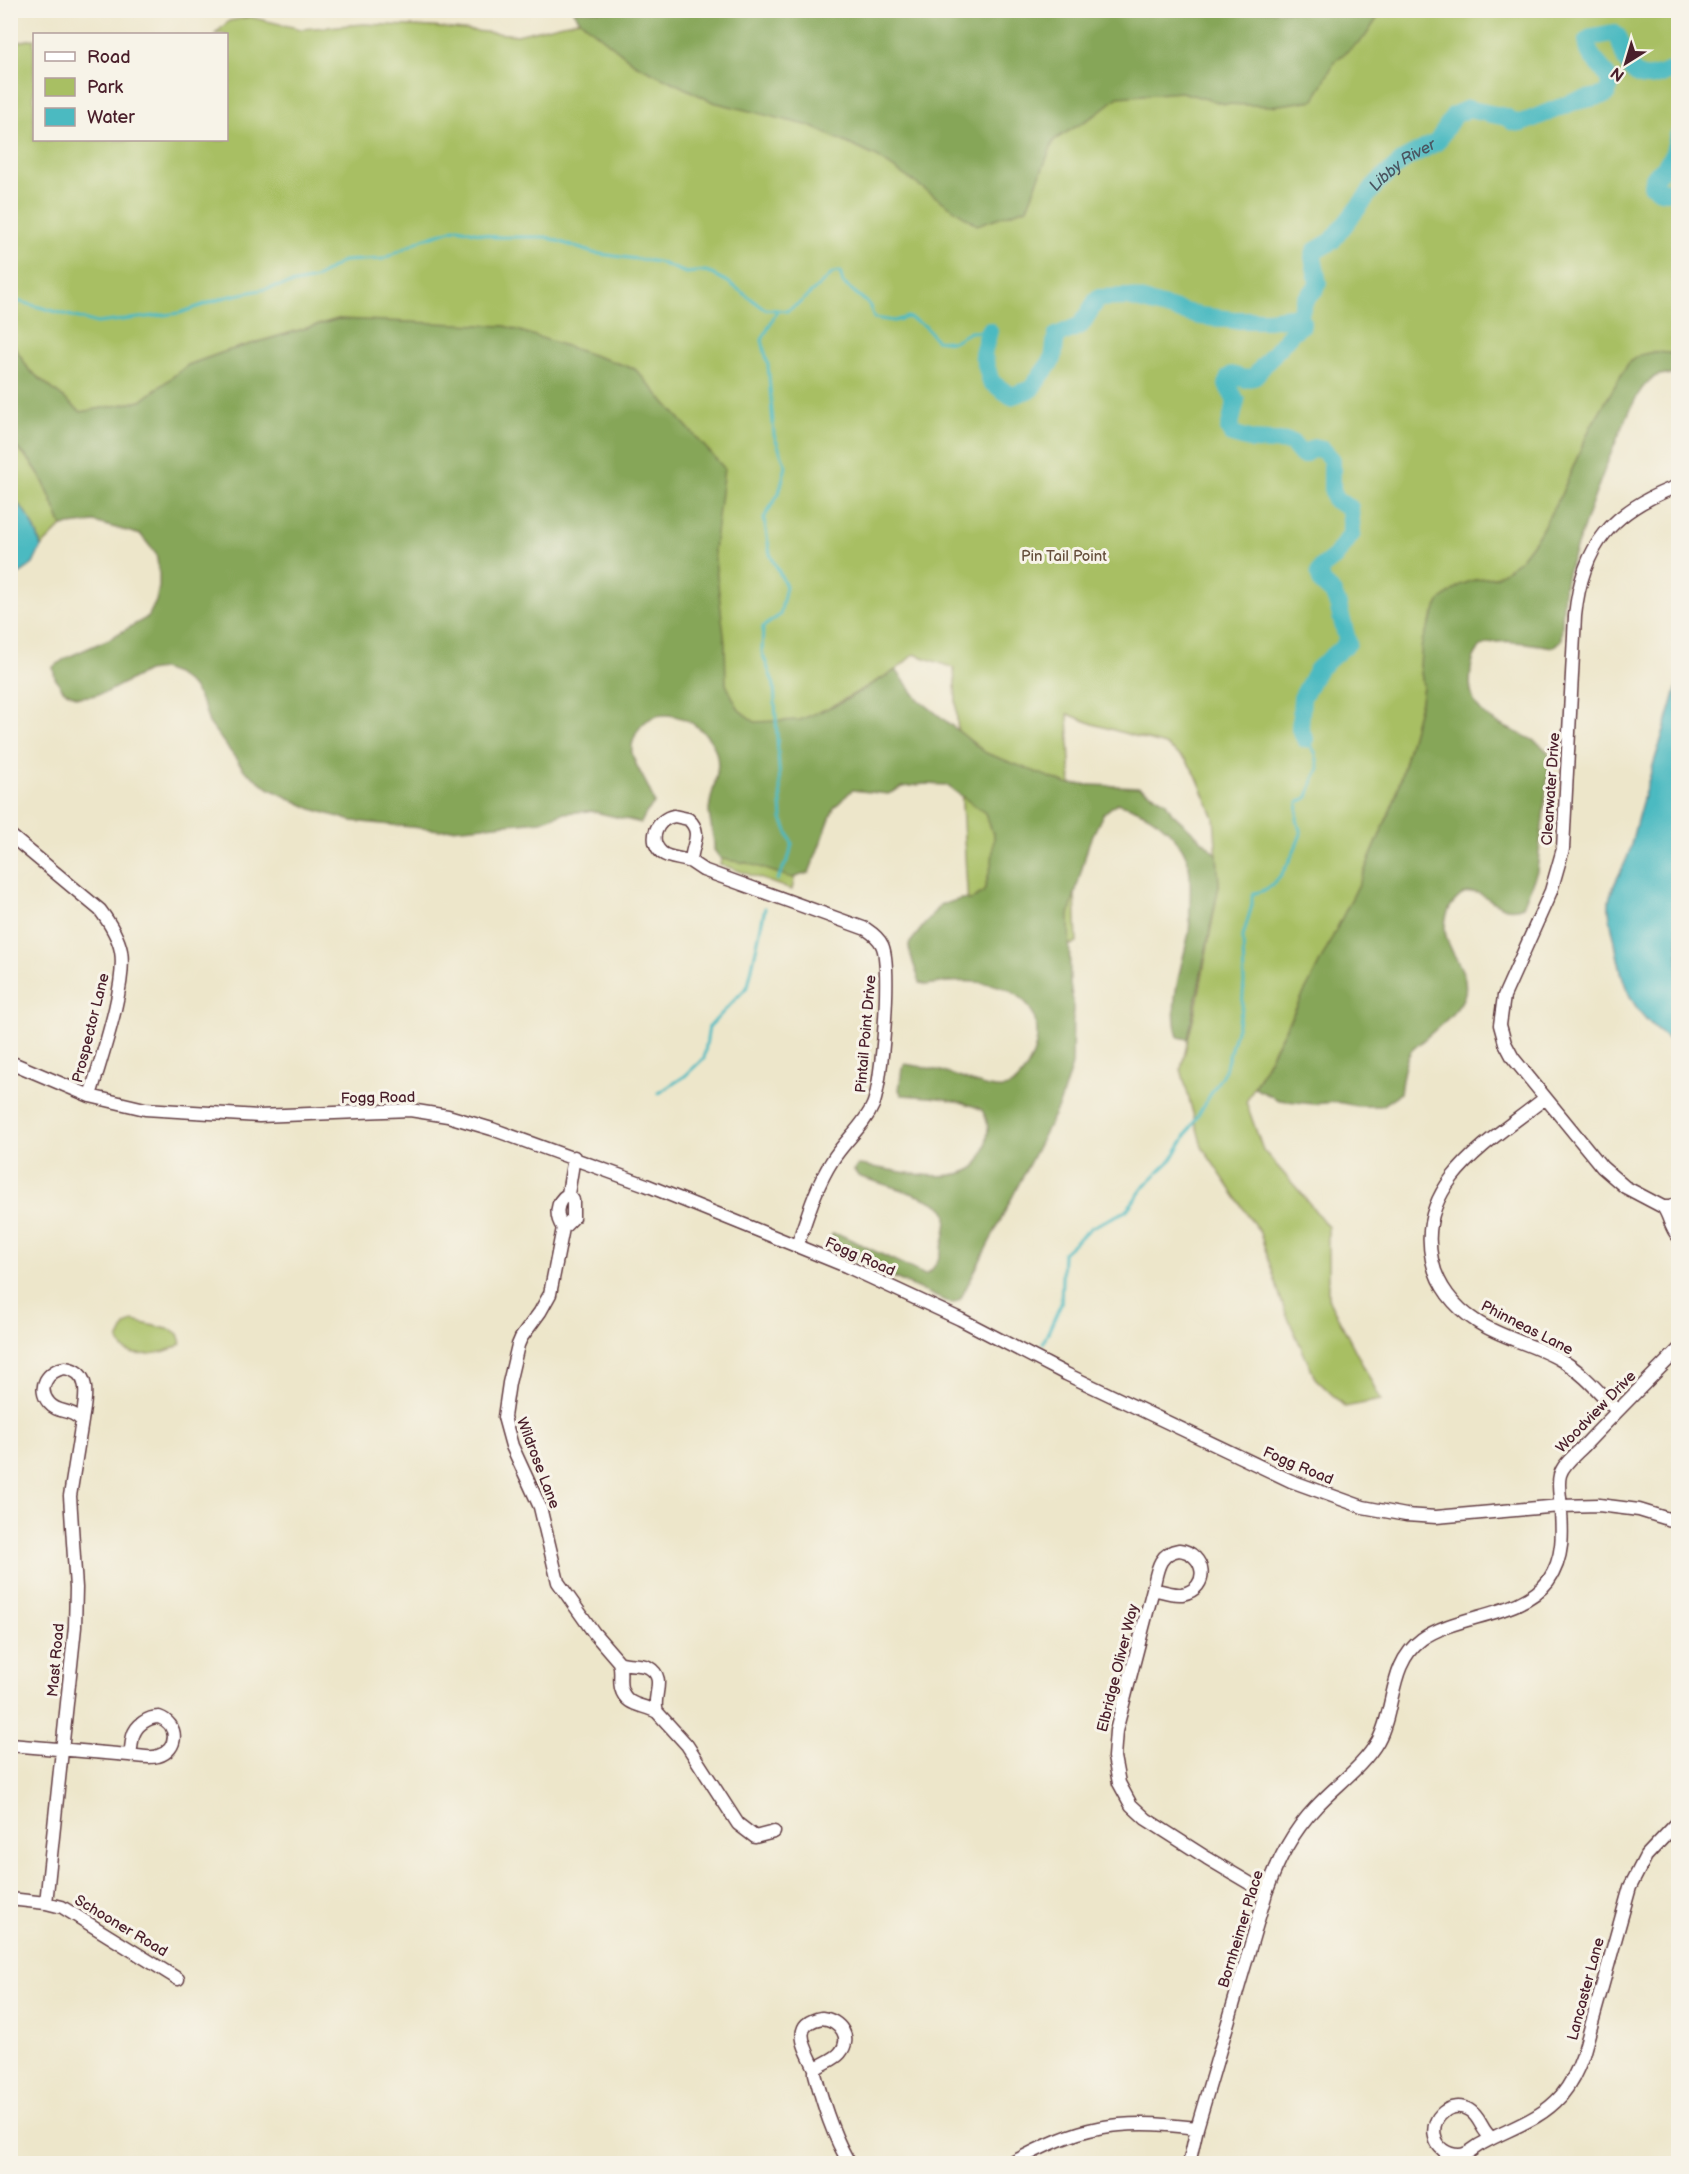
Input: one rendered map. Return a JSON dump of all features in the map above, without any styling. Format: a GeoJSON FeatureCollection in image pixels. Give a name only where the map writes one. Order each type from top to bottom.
{"type":"FeatureCollection","features":[{"type":"Feature","properties":{"kind":"street","name":"Clearwater Drive"},"geometry":{"type":"LineString","coordinates":[[1663,1207],[1634,1192],[1610,1174],[1545,1098],[1513,1059],[1505,1043],[1500,1016],[1508,986],[1551,891],[1561,857],[1565,830],[1577,594],[1583,573],[1592,552],[1613,524],[1640,502],[1678,486]]}},
{"type":"Feature","properties":{"kind":"street","name":"Prospector Lane"},"geometry":{"type":"LineString","coordinates":[[10,835],[100,910],[119,944],[122,961],[120,983],[90,1096]]}},
{"type":"Feature","properties":{"kind":"street","name":"Pintail Point Drive"},"geometry":{"type":"LineString","coordinates":[[690,862],[703,870],[866,929],[879,940],[885,952],[887,991],[876,1098],[867,1115],[830,1164],[797,1246]]}},
{"type":"Feature","properties":{"kind":"street","name":"Fogg Road"},"geometry":{"type":"LineString","coordinates":[[10,1062],[90,1096],[135,1108],[194,1113],[284,1116],[396,1110],[431,1113],[482,1126],[574,1157],[797,1246],[914,1297],[1066,1374],[1270,1471],[1339,1499],[1378,1510],[1429,1517],[1593,1505],[1619,1507],[1678,1522]]}},
{"type":"Feature","properties":{"kind":"street","name":"Phinneas Lane"},"geometry":{"type":"LineString","coordinates":[[1545,1098],[1469,1158],[1446,1184],[1435,1205],[1430,1226],[1433,1263],[1443,1289],[1463,1312],[1484,1326],[1562,1360],[1594,1387],[1617,1411]]}},
{"type":"Feature","properties":{"kind":"street","name":"Wildrose Lane"},"geometry":{"type":"LineString","coordinates":[[574,1157],[568,1194],[573,1200],[573,1218],[563,1228],[550,1294],[518,1345],[504,1417],[512,1446],[540,1507],[558,1582],[594,1633],[619,1662]]}},
{"type":"Feature","properties":{"kind":"street"},"geometry":{"type":"LineString","coordinates":[[1663,1207],[1671,1207],[1678,1202]]}},
{"type":"Feature","properties":{"kind":"street"},"geometry":{"type":"LineString","coordinates":[[1663,1207],[1678,1236]]}},
{"type":"Feature","properties":{"kind":"street","name":"Woodview Drive"},"geometry":{"type":"LineString","coordinates":[[1560,1506],[1561,1471],[1678,1350]]}},
{"type":"Feature","properties":{"kind":"street","name":"Mast Road"},"geometry":{"type":"LineString","coordinates":[[46,1903],[76,1606],[70,1490],[82,1421],[86,1392],[84,1380],[80,1374],[65,1368],[57,1369],[47,1377],[44,1384],[46,1400],[55,1408],[75,1413],[82,1421]]}},
{"type":"Feature","properties":{"kind":"street","name":"Bornheimer Place"},"geometry":{"type":"LineString","coordinates":[[1189,2163],[1197,2128],[1266,1893],[1277,1864],[1301,1825],[1365,1759],[1378,1741],[1383,1731],[1396,1677],[1405,1656],[1413,1647],[1432,1634],[1527,1598],[1549,1579],[1559,1559],[1562,1546],[1560,1506]]}},
{"type":"Feature","properties":{"kind":"street","name":"Elbridge Oliver Way"},"geometry":{"type":"LineString","coordinates":[[1153,1589],[1116,1731],[1114,1757],[1119,1783],[1131,1805],[1146,1819],[1266,1893]]}},
{"type":"Feature","properties":{"kind":"street"},"geometry":{"type":"LineString","coordinates":[[619,1662],[622,1672],[620,1684],[627,1699],[634,1704],[657,1712]]}},
{"type":"Feature","properties":{"kind":"street"},"geometry":{"type":"LineString","coordinates":[[619,1662],[627,1665],[642,1665],[654,1672],[659,1686],[655,1704],[657,1712],[687,1745],[738,1824],[755,1837],[774,1832]]}},
{"type":"Feature","properties":{"kind":"street"},"geometry":{"type":"LineString","coordinates":[[10,1745],[129,1755]]}},
{"type":"Feature","properties":{"kind":"street","name":"Lancaster Lane"},"geometry":{"type":"LineString","coordinates":[[1492,2138],[1485,2133],[1474,2113],[1462,2108],[1446,2110],[1437,2119],[1434,2127],[1435,2139],[1446,2152],[1453,2155],[1470,2152],[1492,2138],[1510,2132],[1539,2116],[1563,2093],[1575,2075],[1583,2055],[1630,1887],[1646,1856],[1678,1822]]}},
{"type":"Feature","properties":{"kind":"street","name":"Schooner Road"},"geometry":{"type":"LineString","coordinates":[[10,1899],[62,1907],[178,1979]]}},
{"type":"Feature","properties":{"kind":"street"},"geometry":{"type":"LineString","coordinates":[[815,2069],[827,2113],[850,2163]]}},
{"type":"Feature","properties":{"kind":"street"},"geometry":{"type":"LineString","coordinates":[[1010,2163],[1060,2138],[1099,2126],[1146,2123],[1197,2128]]}},
{"type":"Feature","properties":{"kind":"green space","name":"Pin Tail Point"},"geometry":{"type":"Polygon","coordinates":[[[661,10],[1678,11],[1678,357],[1669,353],[1591,426],[1561,495],[1538,536],[1519,561],[1496,577],[1477,579],[1420,665],[1423,686],[1421,701],[1395,799],[1360,882],[1246,1102],[1263,1150],[1328,1227],[1328,1298],[1381,1400],[1345,1407],[1315,1378],[1284,1309],[1260,1233],[1202,1147],[1181,1069],[1198,999],[1219,885],[1214,818],[1196,775],[1186,760],[1165,745],[1093,724],[1068,714],[1077,943],[972,975],[954,668],[914,654],[896,670],[831,707],[792,890],[720,864],[753,721],[739,710],[338,319],[227,351],[188,365],[141,401],[81,412],[29,370],[11,341],[11,43],[33,39],[33,141],[228,141],[228,33],[216,33],[229,21],[250,17],[301,29],[364,24],[432,27],[517,35],[580,20],[588,27],[661,10]]]}},
{"type":"Feature","properties":{"kind":"green space"},"geometry":{"type":"Polygon","coordinates":[[[573,11],[1382,11],[1365,37],[1335,61],[1314,100],[1272,106],[1225,104],[1181,92],[1118,97],[1097,114],[1054,140],[1027,208],[977,225],[877,157],[810,126],[713,102],[635,64],[580,20],[573,11]]]}},
{"type":"Feature","properties":{"kind":"green space"},"geometry":{"type":"Polygon","coordinates":[[[338,319],[505,326],[635,369],[724,468],[714,550],[725,644],[726,684],[739,710],[755,722],[800,720],[840,703],[896,670],[917,698],[986,753],[1067,784],[1140,787],[1165,801],[1172,813],[1217,854],[1219,885],[1188,1039],[1178,1037],[1174,1012],[1189,929],[1190,869],[1187,858],[1175,838],[1167,830],[1138,810],[1117,803],[1103,814],[1089,843],[1069,915],[1070,984],[1073,1002],[1072,1065],[1060,1103],[960,1300],[952,1304],[840,1253],[830,1244],[832,1234],[841,1235],[925,1275],[929,1272],[936,1264],[942,1249],[947,1222],[946,1212],[933,1202],[858,1176],[854,1170],[858,1165],[946,1176],[972,1169],[982,1155],[988,1134],[982,1110],[933,1097],[902,1095],[899,1090],[902,1068],[905,1064],[929,1068],[988,1087],[1003,1088],[1016,1082],[1022,1075],[1031,1060],[1036,1044],[1037,1028],[1031,1010],[1017,995],[979,982],[926,985],[920,983],[909,944],[940,905],[961,899],[971,900],[984,891],[992,862],[994,836],[985,813],[946,785],[924,784],[903,787],[888,794],[852,790],[834,808],[809,873],[792,878],[747,863],[721,859],[714,850],[709,810],[717,770],[717,755],[708,737],[688,721],[676,716],[664,715],[652,718],[642,724],[635,736],[632,747],[634,760],[654,804],[641,823],[591,811],[563,813],[541,821],[440,830],[352,821],[312,809],[270,789],[245,771],[209,723],[204,707],[193,687],[176,674],[162,669],[147,671],[107,692],[78,697],[64,691],[55,678],[53,667],[66,658],[109,639],[148,617],[156,601],[159,571],[156,554],[141,535],[94,522],[62,526],[36,469],[21,451],[11,445],[11,341],[29,370],[81,412],[141,401],[188,365],[227,351],[338,319]]]}},
{"type":"Feature","properties":{"kind":"green space"},"geometry":{"type":"Polygon","coordinates":[[[1653,352],[1669,353],[1678,357],[1678,377],[1663,374],[1649,381],[1635,400],[1617,440],[1567,573],[1561,640],[1553,647],[1504,641],[1486,644],[1478,650],[1472,663],[1471,693],[1481,711],[1490,719],[1535,741],[1550,756],[1537,871],[1523,906],[1514,909],[1505,908],[1479,893],[1472,892],[1460,896],[1451,906],[1446,919],[1445,931],[1462,971],[1465,993],[1453,1013],[1411,1052],[1404,1067],[1400,1093],[1381,1106],[1357,1106],[1337,1102],[1313,1104],[1279,1100],[1254,1088],[1360,882],[1395,799],[1421,701],[1422,641],[1439,602],[1460,585],[1477,579],[1496,577],[1519,561],[1538,536],[1561,495],[1591,426],[1629,362],[1640,355],[1653,352]]]}},
{"type":"Feature","properties":{"kind":"green space"},"geometry":{"type":"Polygon","coordinates":[[[10,445],[20,451],[36,469],[62,526],[41,547],[30,520],[11,497],[10,445]]]}},
{"type":"Feature","properties":{"kind":"green space"},"geometry":{"type":"Polygon","coordinates":[[[133,1321],[172,1330],[178,1334],[181,1343],[157,1353],[129,1352],[118,1340],[125,1326],[133,1321]]]}},
{"type":"Feature","properties":{"kind":"water"},"geometry":{"type":"Polygon","coordinates":[[[10,497],[30,519],[41,547],[33,564],[11,580],[10,497]]]}},
{"type":"Feature","properties":{"kind":"water"},"geometry":{"type":"Polygon","coordinates":[[[1678,682],[1678,1047],[1640,1012],[1626,988],[1609,906],[1612,889],[1629,852],[1678,682]]]}},
{"type":"Feature","properties":{"kind":"waterway","name":"Libby River"},"geometry":{"type":"LineString","coordinates":[[1299,316],[1305,300],[1318,283],[1313,257],[1315,251],[1332,241],[1378,182],[1405,159],[1437,142],[1454,115],[1468,109],[1522,123],[1573,102],[1605,95],[1610,83],[1592,56],[1587,41],[1592,37],[1613,33],[1619,38],[1630,67],[1639,76],[1652,77],[1670,71],[1678,74]]}},
{"type":"Feature","properties":{"kind":"waterway","name":"Libby River"},"geometry":{"type":"LineString","coordinates":[[1678,136],[1672,158],[1653,179],[1652,185],[1665,191],[1672,190],[1678,185]]}},
{"type":"Feature","properties":{"kind":"waterway"},"geometry":{"type":"LineString","coordinates":[[10,299],[97,323],[180,313],[226,297],[315,279],[343,261],[383,259],[423,239],[458,228],[495,237],[546,237],[593,253],[658,262],[686,273],[706,271],[728,282],[765,309],[787,311],[801,302],[833,273],[840,272],[843,283],[869,304],[874,318],[894,321],[908,317],[925,326],[936,340],[952,342],[970,332],[989,331]]}},
{"type":"Feature","properties":{"kind":"waterway"},"geometry":{"type":"LineString","coordinates":[[989,331],[983,354],[991,382],[1011,396],[1031,389],[1053,359],[1056,336],[1081,325],[1098,298],[1128,297],[1200,316],[1234,320],[1268,320],[1299,316]]}},
{"type":"Feature","properties":{"kind":"waterway"},"geometry":{"type":"LineString","coordinates":[[777,311],[762,340],[768,365],[774,435],[786,466],[779,493],[764,518],[770,554],[786,586],[780,615],[763,627],[762,652],[774,685],[782,819],[792,843],[789,857],[777,880]]}},
{"type":"Feature","properties":{"kind":"waterway"},"geometry":{"type":"LineString","coordinates":[[1299,316],[1302,325],[1292,332],[1254,377],[1245,379],[1232,375],[1227,385],[1236,401],[1229,429],[1232,434],[1253,440],[1291,442],[1302,455],[1314,448],[1323,450],[1332,460],[1332,488],[1335,500],[1350,508],[1352,533],[1335,557],[1322,567],[1319,574],[1322,583],[1333,593],[1348,643],[1317,670],[1302,698],[1300,729],[1305,739]]}},
{"type":"Feature","properties":{"kind":"waterway"},"geometry":{"type":"LineString","coordinates":[[1043,1343],[1061,1304],[1063,1253],[1092,1227],[1126,1211],[1147,1183],[1172,1159],[1225,1070],[1242,1009],[1243,936],[1252,905],[1252,896],[1271,886],[1284,871],[1301,834],[1297,820],[1298,803],[1308,797],[1319,769],[1315,752],[1305,739]]}},
{"type":"Feature","properties":{"kind":"waterway"},"geometry":{"type":"LineString","coordinates":[[659,1093],[685,1076],[704,1058],[709,1027],[748,986],[765,908]]}}]}
